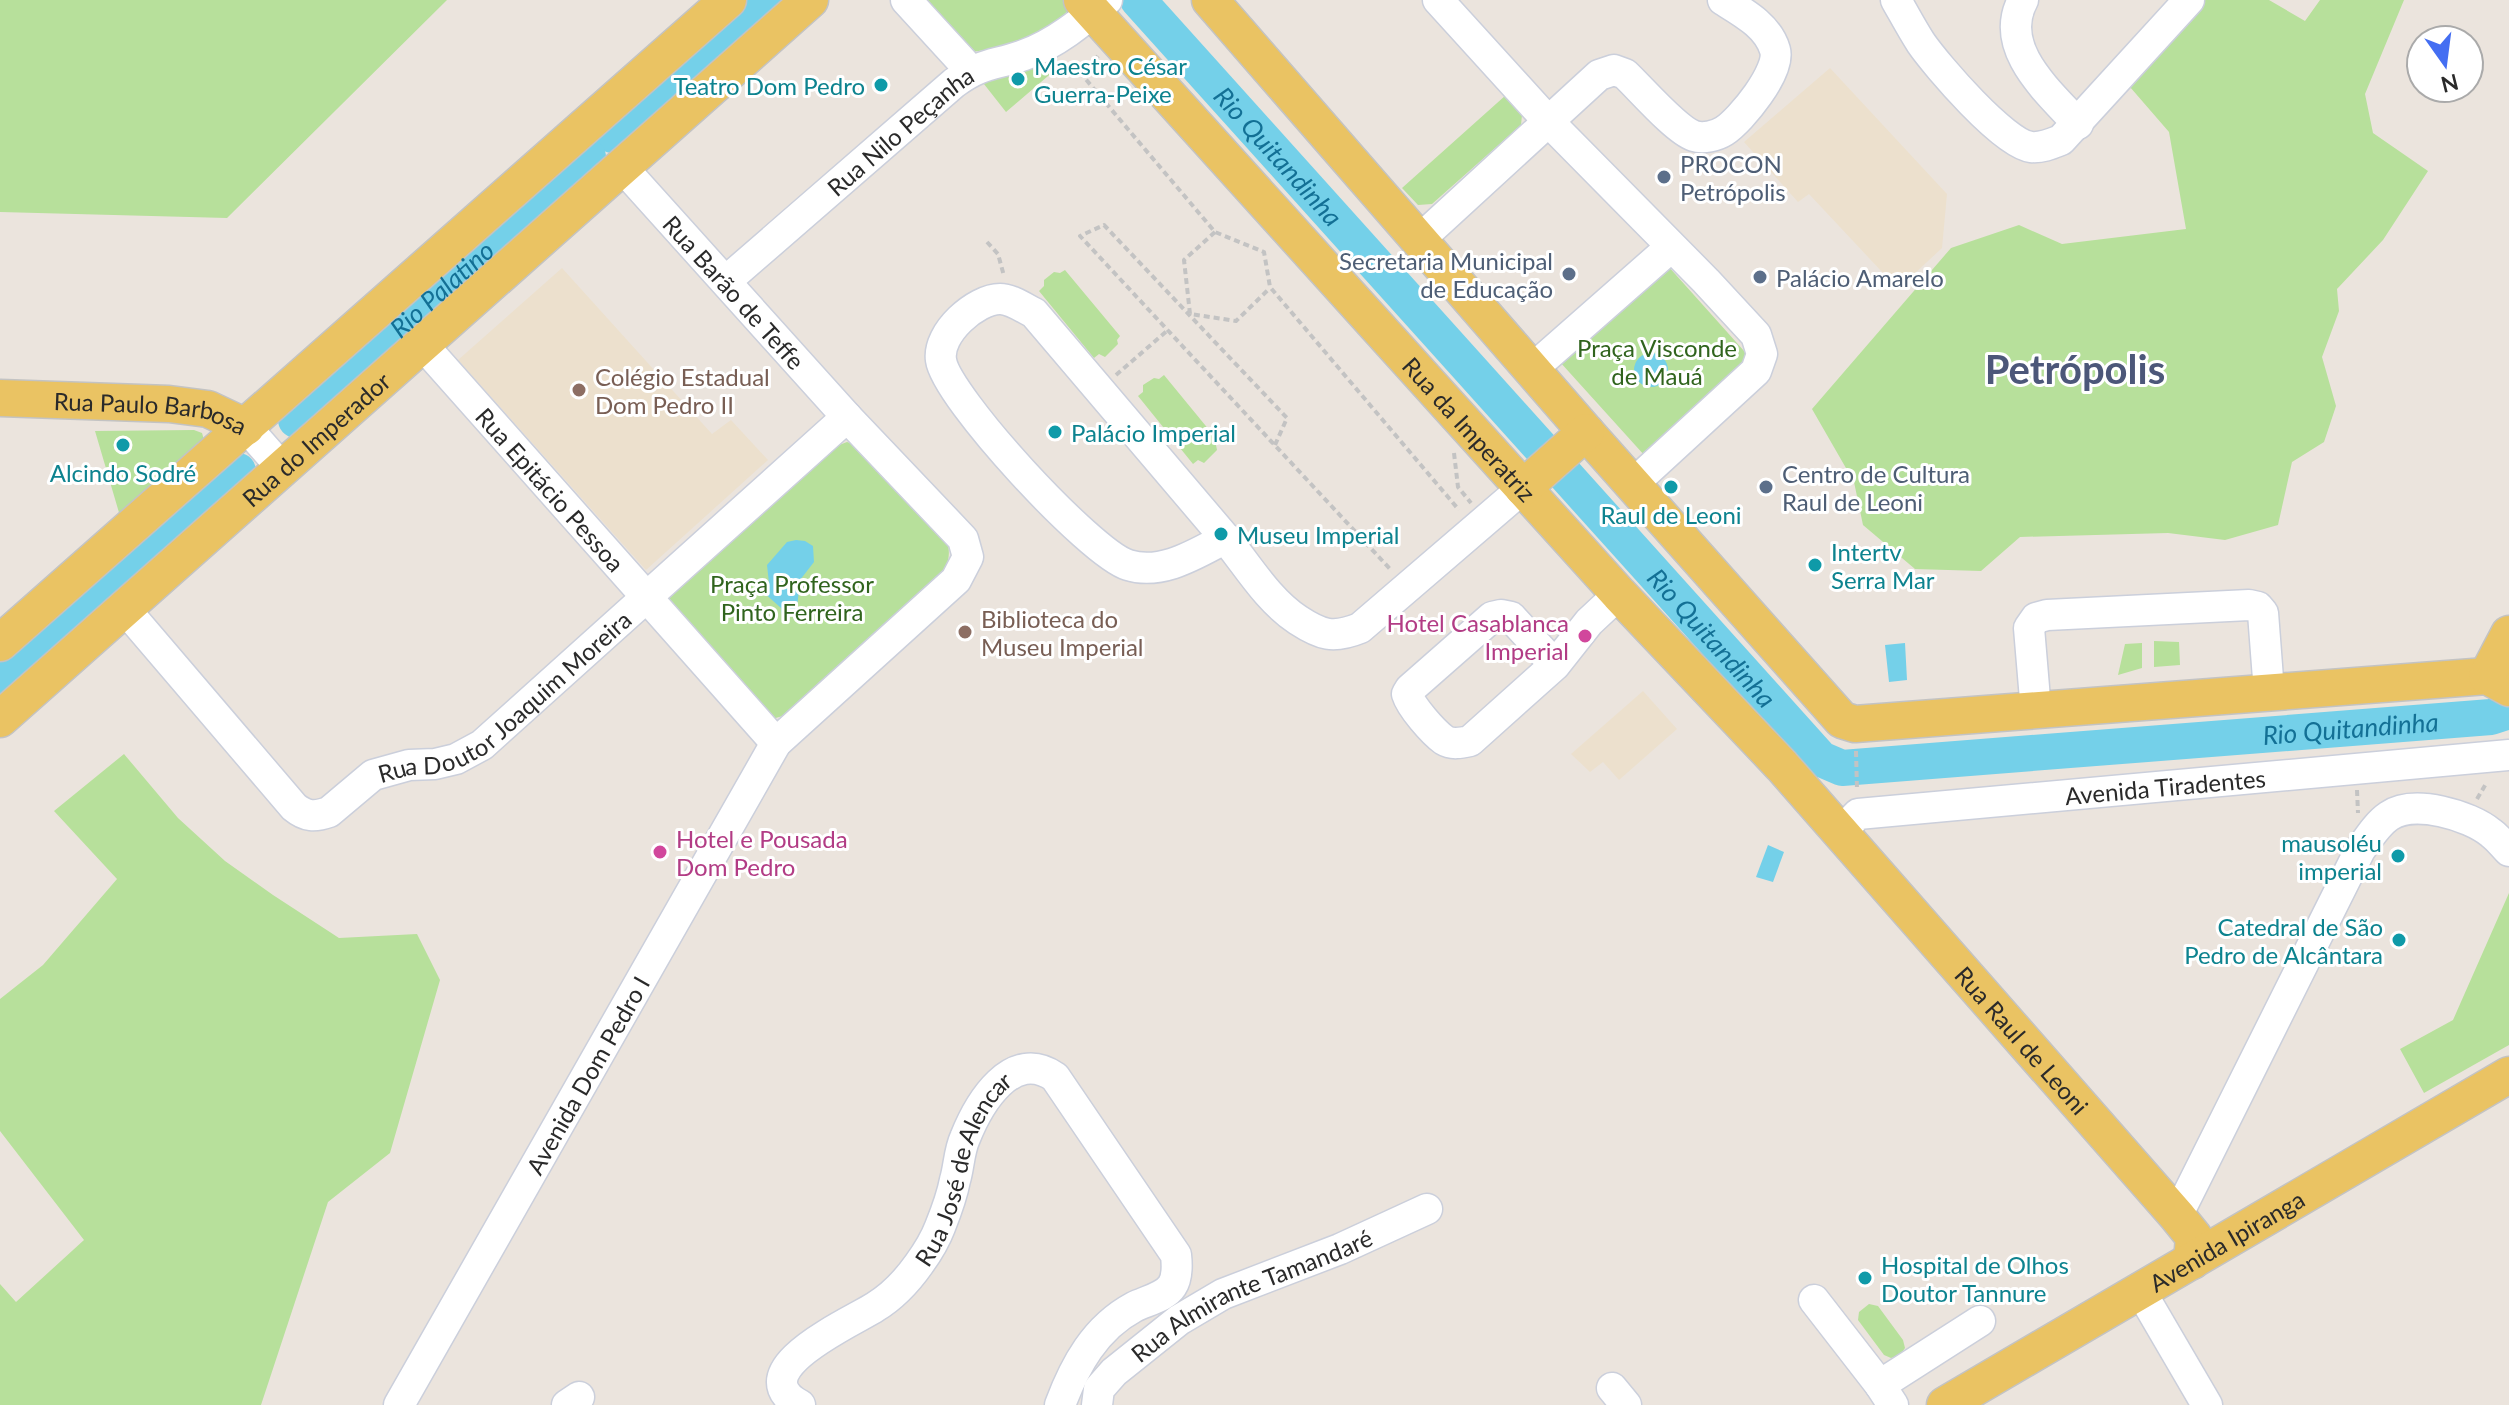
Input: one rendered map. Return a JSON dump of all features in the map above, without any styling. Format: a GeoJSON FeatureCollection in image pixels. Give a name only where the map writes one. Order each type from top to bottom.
{"type":"FeatureCollection","features":[{"type":"Feature","properties":{"kind":"main road"},"geometry":{"type":"LineString","coordinates":[[0,643],[728,0]]}},
{"type":"Feature","properties":{"kind":"main road","name":"Rua do Imperador"},"geometry":{"type":"LineString","coordinates":[[0,719],[810,0]]}},
{"type":"Feature","properties":{"kind":"main road"},"geometry":{"type":"LineString","coordinates":[[1210,0],[1531,370],[1842,720],[1855,724],[2269,692],[2498,682],[2509,634]]}},
{"type":"Feature","properties":{"kind":"main road","name":"Rua da Imperatriz"},"geometry":{"type":"LineString","coordinates":[[1094,4],[1619,594],[1782,766],[1853,829]]}},
{"type":"Feature","properties":{"kind":"main road","name":"Rua Paulo Barbosa"},"geometry":{"type":"LineString","coordinates":[[0,398],[169,404],[208,409],[246,427]]}},
{"type":"Feature","properties":{"kind":"main road"},"geometry":{"type":"LineString","coordinates":[[1523,488],[1586,432]]}},
{"type":"Feature","properties":{"kind":"main road","name":"Rua Raul de Leoni"},"geometry":{"type":"LineString","coordinates":[[1853,829],[2196,1239]]}},
{"type":"Feature","properties":{"kind":"main road","name":"Avenida Ipiranga"},"geometry":{"type":"LineString","coordinates":[[1945,1405],[2141,1292],[2196,1239],[2509,1075]]}},
{"type":"Feature","properties":{"kind":"street"},"geometry":{"type":"LineString","coordinates":[[906,0],[971,71]]}},
{"type":"Feature","properties":{"kind":"street"},"geometry":{"type":"LineString","coordinates":[[1438,0],[1549,122],[1756,335],[1762,354],[1756,371],[1633,484]]}},
{"type":"Feature","properties":{"kind":"street"},"geometry":{"type":"LineString","coordinates":[[1419,240],[1599,75],[1614,70],[1625,74],[1681,129],[1693,136],[1703,137],[1727,129],[1773,72],[1776,58],[1768,35],[1754,20],[1723,0]]}},
{"type":"Feature","properties":{"kind":"street"},"geometry":{"type":"LineString","coordinates":[[1896,0],[1922,44],[1964,93],[2007,136],[2029,147],[2047,146],[2061,140],[2189,0]]}},
{"type":"Feature","properties":{"kind":"street"},"geometry":{"type":"LineString","coordinates":[[2023,0],[2015,14],[2020,53],[2038,81],[2078,124]]}},
{"type":"Feature","properties":{"kind":"street","name":"Rua Nilo Peçanha"},"geometry":{"type":"LineString","coordinates":[[726,281],[971,71],[1039,49],[1062,36],[1094,4]]}},
{"type":"Feature","properties":{"kind":"street","name":"Rua Barão de Teffe"},"geometry":{"type":"LineString","coordinates":[[622,167],[847,417]]}},
{"type":"Feature","properties":{"kind":"street"},"geometry":{"type":"LineString","coordinates":[[1531,370],[1671,247]]}},
{"type":"Feature","properties":{"kind":"street"},"geometry":{"type":"LineString","coordinates":[[1226,538],[1181,561],[1143,568],[1127,565],[1110,556],[1073,525],[1023,474],[960,395],[941,359],[950,333],[966,315],[985,302],[1005,299],[1034,313],[1226,538],[1274,598],[1295,619],[1328,636],[1347,634],[1360,628],[1523,488]]}},
{"type":"Feature","properties":{"kind":"street","name":"Rua Epitácio Pessoa"},"geometry":{"type":"LineString","coordinates":[[422,344],[776,743]]}},
{"type":"Feature","properties":{"kind":"street"},"geometry":{"type":"LineString","coordinates":[[646,597],[847,417],[963,539],[968,557],[956,580],[776,743]]}},
{"type":"Feature","properties":{"kind":"street","name":"Rua Paulo Barbosa"},"geometry":{"type":"LineString","coordinates":[[246,427],[282,468]]}},
{"type":"Feature","properties":{"kind":"street"},"geometry":{"type":"LineString","coordinates":[[1555,665],[1511,617],[1501,615],[1492,617],[1407,694],[1410,704],[1446,742],[1459,744],[1470,741],[1555,665],[1589,622],[1619,594]]}},
{"type":"Feature","properties":{"kind":"street","name":"Rua Doutor Joaquim Moreira"},"geometry":{"type":"LineString","coordinates":[[124,608],[294,807],[310,816],[329,812],[373,775],[409,765],[456,759],[482,745],[515,722],[646,597]]}},
{"type":"Feature","properties":{"kind":"street"},"geometry":{"type":"LineString","coordinates":[[2036,711],[2029,628],[2036,618],[2047,615],[2258,607],[2263,613],[2269,692]]}},
{"type":"Feature","properties":{"kind":"street","name":"Avenida Dom Pedro I"},"geometry":{"type":"LineString","coordinates":[[399,1405],[776,743]]}},
{"type":"Feature","properties":{"kind":"street","name":"Avenida Tiradentes"},"geometry":{"type":"LineString","coordinates":[[1853,829],[2507,760]]}},
{"type":"Feature","properties":{"kind":"street"},"geometry":{"type":"LineString","coordinates":[[2196,1239],[2360,850],[2389,815],[2404,809],[2421,808],[2466,818],[2491,832],[2509,851]]}},
{"type":"Feature","properties":{"kind":"street","name":"Rua José de Alencar"},"geometry":{"type":"LineString","coordinates":[[800,1405],[789,1399],[784,1390],[786,1371],[811,1344],[875,1308],[903,1284],[921,1262],[940,1229],[964,1140],[984,1101],[1014,1071],[1029,1066],[1044,1069],[1055,1077],[1176,1255],[1177,1269],[1172,1286],[1160,1296]]}},
{"type":"Feature","properties":{"kind":"street","name":"Rua Almirante Tamandaré"},"geometry":{"type":"LineString","coordinates":[[1097,1405],[1099,1389],[1114,1372],[1179,1320],[1223,1294],[1340,1249],[1427,1209]]}},
{"type":"Feature","properties":{"kind":"street"},"geometry":{"type":"LineString","coordinates":[[2141,1292],[2207,1405]]}},
{"type":"Feature","properties":{"kind":"street"},"geometry":{"type":"LineString","coordinates":[[1060,1405],[1074,1371],[1090,1344],[1118,1317],[1160,1296],[1179,1320]]}},
{"type":"Feature","properties":{"kind":"street"},"geometry":{"type":"LineString","coordinates":[[1814,1300],[1887,1395],[1980,1321]]}},
{"type":"Feature","properties":{"kind":"path"},"geometry":{"type":"LineString","coordinates":[[1083,76],[1215,232],[1264,252],[1270,287],[1475,529]]}},
{"type":"Feature","properties":{"kind":"path"},"geometry":{"type":"LineString","coordinates":[[1275,445],[1287,418],[1190,314],[1104,225],[1080,236],[1275,445],[1408,587]]}},
{"type":"Feature","properties":{"kind":"path"},"geometry":{"type":"LineString","coordinates":[[1190,314],[1184,260],[1215,232]]}},
{"type":"Feature","properties":{"kind":"path"},"geometry":{"type":"LineString","coordinates":[[987,242],[998,254],[1005,299]]}},
{"type":"Feature","properties":{"kind":"path"},"geometry":{"type":"LineString","coordinates":[[1190,314],[1236,321],[1270,287]]}},
{"type":"Feature","properties":{"kind":"path"},"geometry":{"type":"LineString","coordinates":[[1099,389],[1168,330]]}},
{"type":"Feature","properties":{"kind":"path"},"geometry":{"type":"LineString","coordinates":[[1853,829],[1855,724]]}},
{"type":"Feature","properties":{"kind":"path"},"geometry":{"type":"LineString","coordinates":[[2466,818],[2507,760]]}},
{"type":"Feature","properties":{"kind":"shaded area"},"geometry":{"type":"Polygon","coordinates":[[[1830,68],[1947,194],[1942,248],[1898,289],[1809,194],[1798,202],[1744,142],[1830,68]]]}},
{"type":"Feature","properties":{"kind":"shaded area","name":"Colégio Estadual Dom Pedro II"},"geometry":{"type":"Polygon","coordinates":[[[562,268],[712,434],[731,420],[768,460],[646,570],[458,360],[562,268]]]}},
{"type":"Feature","properties":{"kind":"shaded area"},"geometry":{"type":"Polygon","coordinates":[[[1643,691],[1677,729],[1619,780],[1603,762],[1590,772],[1571,754],[1643,691]]]}},
{"type":"Feature","properties":{"kind":"green space"},"geometry":{"type":"Polygon","coordinates":[[[0,0],[447,0],[227,218],[0,212],[0,0]]]}},
{"type":"Feature","properties":{"kind":"green space"},"geometry":{"type":"Polygon","coordinates":[[[915,0],[1067,0],[1070,7],[1068,20],[1007,47],[964,53],[915,0]]]}},
{"type":"Feature","properties":{"kind":"green space"},"geometry":{"type":"Polygon","coordinates":[[[2199,0],[2269,0],[2305,21],[2320,0],[2404,0],[2365,94],[2373,133],[2428,171],[2383,240],[2337,289],[2339,311],[2322,357],[2336,406],[2324,442],[2292,462],[2278,525],[2225,540],[2168,533],[2020,537],[1981,571],[1915,569],[1863,525],[1854,482],[1812,409],[1951,248],[2019,225],[2062,244],[2186,229],[2169,132],[2130,87],[2199,0]]]}},
{"type":"Feature","properties":{"kind":"green space"},"geometry":{"type":"Polygon","coordinates":[[[1047,59],[1055,70],[1006,112],[980,79],[1047,59]]]}},
{"type":"Feature","properties":{"kind":"green space"},"geometry":{"type":"Polygon","coordinates":[[[1506,95],[1522,115],[1521,125],[1432,204],[1418,205],[1402,188],[1506,95]]]}},
{"type":"Feature","properties":{"kind":"green space","name":"Praça Visconde de Mauá"},"geometry":{"type":"Polygon","coordinates":[[[1668,266],[1753,361],[1645,456],[1560,362],[1668,266]]]}},
{"type":"Feature","properties":{"kind":"green space"},"geometry":{"type":"Polygon","coordinates":[[[1065,270],[1120,336],[1118,344],[1105,357],[1099,354],[1094,358],[1039,291],[1044,286],[1044,280],[1054,272],[1065,270]]]}},
{"type":"Feature","properties":{"kind":"green space"},"geometry":{"type":"Polygon","coordinates":[[[1164,375],[1219,442],[1217,450],[1204,463],[1198,460],[1193,464],[1138,396],[1143,392],[1143,385],[1164,375]]]}},
{"type":"Feature","properties":{"kind":"green space"},"geometry":{"type":"Polygon","coordinates":[[[194,430],[202,433],[204,440],[120,516],[95,431],[194,430]]]}},
{"type":"Feature","properties":{"kind":"green space","name":"Praça Professor Pinto Ferreira"},"geometry":{"type":"Polygon","coordinates":[[[847,442],[863,447],[944,532],[949,551],[948,562],[939,581],[790,714],[772,719],[667,600],[675,585],[834,447],[847,442]]]}},
{"type":"Feature","properties":{"kind":"green space"},"geometry":{"type":"Polygon","coordinates":[[[2154,641],[2179,642],[2180,665],[2154,667],[2154,641]]]}},
{"type":"Feature","properties":{"kind":"green space"},"geometry":{"type":"Polygon","coordinates":[[[2142,643],[2142,668],[2118,675],[2125,644],[2142,643]]]}},
{"type":"Feature","properties":{"kind":"green space"},"geometry":{"type":"Polygon","coordinates":[[[124,754],[178,818],[225,861],[339,938],[417,934],[440,980],[390,1153],[328,1202],[261,1405],[0,1405],[0,1284],[16,1302],[84,1240],[0,1131],[0,999],[43,965],[117,879],[54,811],[124,754]]]}},
{"type":"Feature","properties":{"kind":"green space"},"geometry":{"type":"Polygon","coordinates":[[[2509,893],[2509,1045],[2424,1093],[2400,1049],[2453,1020],[2509,893]]]}},
{"type":"Feature","properties":{"kind":"green space"},"geometry":{"type":"Polygon","coordinates":[[[1869,1304],[1878,1306],[1903,1340],[1905,1348],[1900,1355],[1891,1358],[1884,1355],[1858,1320],[1859,1312],[1869,1304]]]}},
{"type":"Feature","properties":{"kind":"water"},"geometry":{"type":"Polygon","coordinates":[[[1651,353],[1663,358],[1668,370],[1663,382],[1651,387],[1639,382],[1634,370],[1639,358],[1651,353]]]}},
{"type":"Feature","properties":{"kind":"water"},"geometry":{"type":"Polygon","coordinates":[[[796,540],[813,546],[814,562],[800,580],[797,608],[791,615],[782,615],[781,608],[763,592],[769,583],[767,565],[787,542],[796,540]]]}},
{"type":"Feature","properties":{"kind":"water"},"geometry":{"type":"Polygon","coordinates":[[[1905,643],[1907,680],[1889,682],[1885,645],[1905,643]]]}},
{"type":"Feature","properties":{"kind":"water"},"geometry":{"type":"Polygon","coordinates":[[[1768,845],[1784,852],[1773,882],[1756,877],[1768,845]]]}},
{"type":"Feature","properties":{"kind":"waterway","name":"Rio Palatino"},"geometry":{"type":"LineString","coordinates":[[612,135],[768,0]]}},
{"type":"Feature","properties":{"kind":"waterway","name":"Rio Quitandinha"},"geometry":{"type":"LineString","coordinates":[[1138,0],[1821,759],[1842,768],[2491,717],[2509,711]]}},
{"type":"Feature","properties":{"kind":"waterway","name":"Rio Palatino"},"geometry":{"type":"LineString","coordinates":[[296,420],[588,157]]}},
{"type":"Feature","properties":{"kind":"waterway","name":"Rio Palatino"},"geometry":{"type":"LineString","coordinates":[[0,680],[238,471]]}},
{"type":"Feature","properties":{"kind":"place","name":"Maestro César Guerra-Peixe"},"geometry":{"type":"Point","coordinates":[1018,79]}},
{"type":"Feature","properties":{"kind":"place","name":"Teatro Dom Pedro"},"geometry":{"type":"Point","coordinates":[881,85]}},
{"type":"Feature","properties":{"kind":"place","name":"PROCON Petrópolis"},"geometry":{"type":"Point","coordinates":[1664,177]}},
{"type":"Feature","properties":{"kind":"place","name":"Secretaria Municipal de Educação"},"geometry":{"type":"Point","coordinates":[1569,274]}},
{"type":"Feature","properties":{"kind":"place","name":"Palácio Amarelo"},"geometry":{"type":"Point","coordinates":[1760,277]}},
{"type":"Feature","properties":{"kind":"place","name":"Colégio Estadual Dom Pedro II"},"geometry":{"type":"Point","coordinates":[579,390]}},
{"type":"Feature","properties":{"kind":"place","name":"Palácio Imperial"},"geometry":{"type":"Point","coordinates":[1055,432]}},
{"type":"Feature","properties":{"kind":"place","name":"Alcindo Sodré"},"geometry":{"type":"Point","coordinates":[123,445]}},
{"type":"Feature","properties":{"kind":"place","name":"Raul de Leoni"},"geometry":{"type":"Point","coordinates":[1671,487]}},
{"type":"Feature","properties":{"kind":"place","name":"Centro de Cultura Raul de Leoni"},"geometry":{"type":"Point","coordinates":[1766,487]}},
{"type":"Feature","properties":{"kind":"place","name":"Museu Imperial"},"geometry":{"type":"Point","coordinates":[1221,534]}},
{"type":"Feature","properties":{"kind":"place","name":"Intertv Serra Mar"},"geometry":{"type":"Point","coordinates":[1815,565]}},
{"type":"Feature","properties":{"kind":"place","name":"Biblioteca do Museu Imperial"},"geometry":{"type":"Point","coordinates":[965,632]}},
{"type":"Feature","properties":{"kind":"place","name":"Hotel Casablanca Imperial"},"geometry":{"type":"Point","coordinates":[1585,636]}},
{"type":"Feature","properties":{"kind":"place","name":"Hotel e Pousada Dom Pedro"},"geometry":{"type":"Point","coordinates":[660,852]}},
{"type":"Feature","properties":{"kind":"place","name":"mausoléu imperial"},"geometry":{"type":"Point","coordinates":[2398,856]}},
{"type":"Feature","properties":{"kind":"place","name":"Catedral de São Pedro de Alcântara"},"geometry":{"type":"Point","coordinates":[2399,940]}},
{"type":"Feature","properties":{"kind":"place","name":"Hospital de Olhos Doutor Tannure"},"geometry":{"type":"Point","coordinates":[1865,1278]}},
{"type":"Feature","properties":{"kind":"district","name":"Petrópolis"},"geometry":{"type":"Point","coordinates":[2075,369]}}]}
